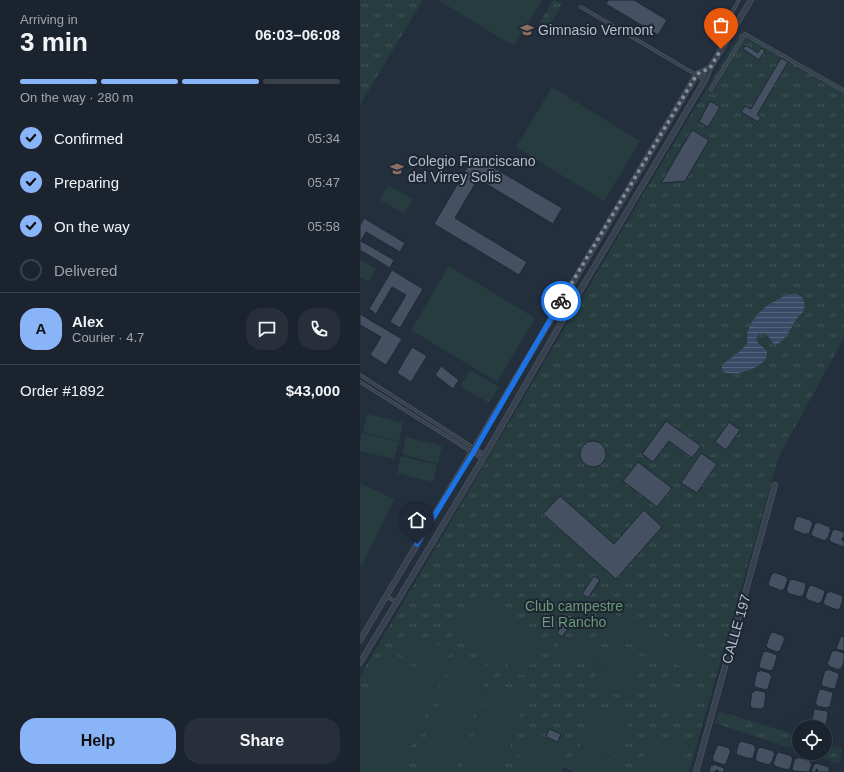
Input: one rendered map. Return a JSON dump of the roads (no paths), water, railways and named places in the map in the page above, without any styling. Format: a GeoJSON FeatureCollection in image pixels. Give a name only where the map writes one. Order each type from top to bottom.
{"type":"FeatureCollection","features":[{"type":"Feature","properties":{"kind":"street"},"geometry":{"type":"LineString","coordinates":[[360,663],[484,457],[751,0]]}},
{"type":"Feature","properties":{"kind":"street"},"geometry":{"type":"LineString","coordinates":[[360,640],[474,451],[560,302],[697,74],[710,68]]}},
{"type":"Feature","properties":{"kind":"street","name":"CALLE 197"},"geometry":{"type":"LineString","coordinates":[[696,772],[775,485]]}},
{"type":"Feature","properties":{"kind":"lane"},"geometry":{"type":"LineString","coordinates":[[727,40],[723,29],[739,0]]}},
{"type":"Feature","properties":{"kind":"lane"},"geometry":{"type":"LineString","coordinates":[[581,7],[705,80]]}},
{"type":"Feature","properties":{"kind":"lane"},"geometry":{"type":"LineString","coordinates":[[711,89],[745,34],[844,91]]}},
{"type":"Feature","properties":{"kind":"lane"},"geometry":{"type":"LineString","coordinates":[[360,375],[474,451]]}},
{"type":"Feature","properties":{"kind":"lane"},"geometry":{"type":"LineString","coordinates":[[360,382],[484,457]]}},
{"type":"Feature","properties":{"kind":"lane"},"geometry":{"type":"LineString","coordinates":[[386,596],[396,602]]}},
{"type":"Feature","properties":{"kind":"water"},"geometry":{"type":"Polygon","coordinates":[[[794,293],[804,300],[805,306],[804,310],[790,331],[776,345],[764,333],[758,335],[756,339],[758,343],[767,351],[767,357],[765,360],[745,372],[732,374],[722,371],[722,366],[724,363],[740,351],[747,343],[747,332],[755,317],[766,306],[794,293]]]}},
{"type":"Feature","properties":{"kind":"place","name":"Gimnasio Vermont"},"geometry":{"type":"Point","coordinates":[527,30]}},
{"type":"Feature","properties":{"kind":"place","name":"Colegio Franciscano del Virrey Solis"},"geometry":{"type":"Point","coordinates":[397,169]}},
{"type":"Feature","properties":{"kind":"park label","name":"Club campestre El Rancho"},"geometry":{"type":"Point","coordinates":[574,614]}}]}
